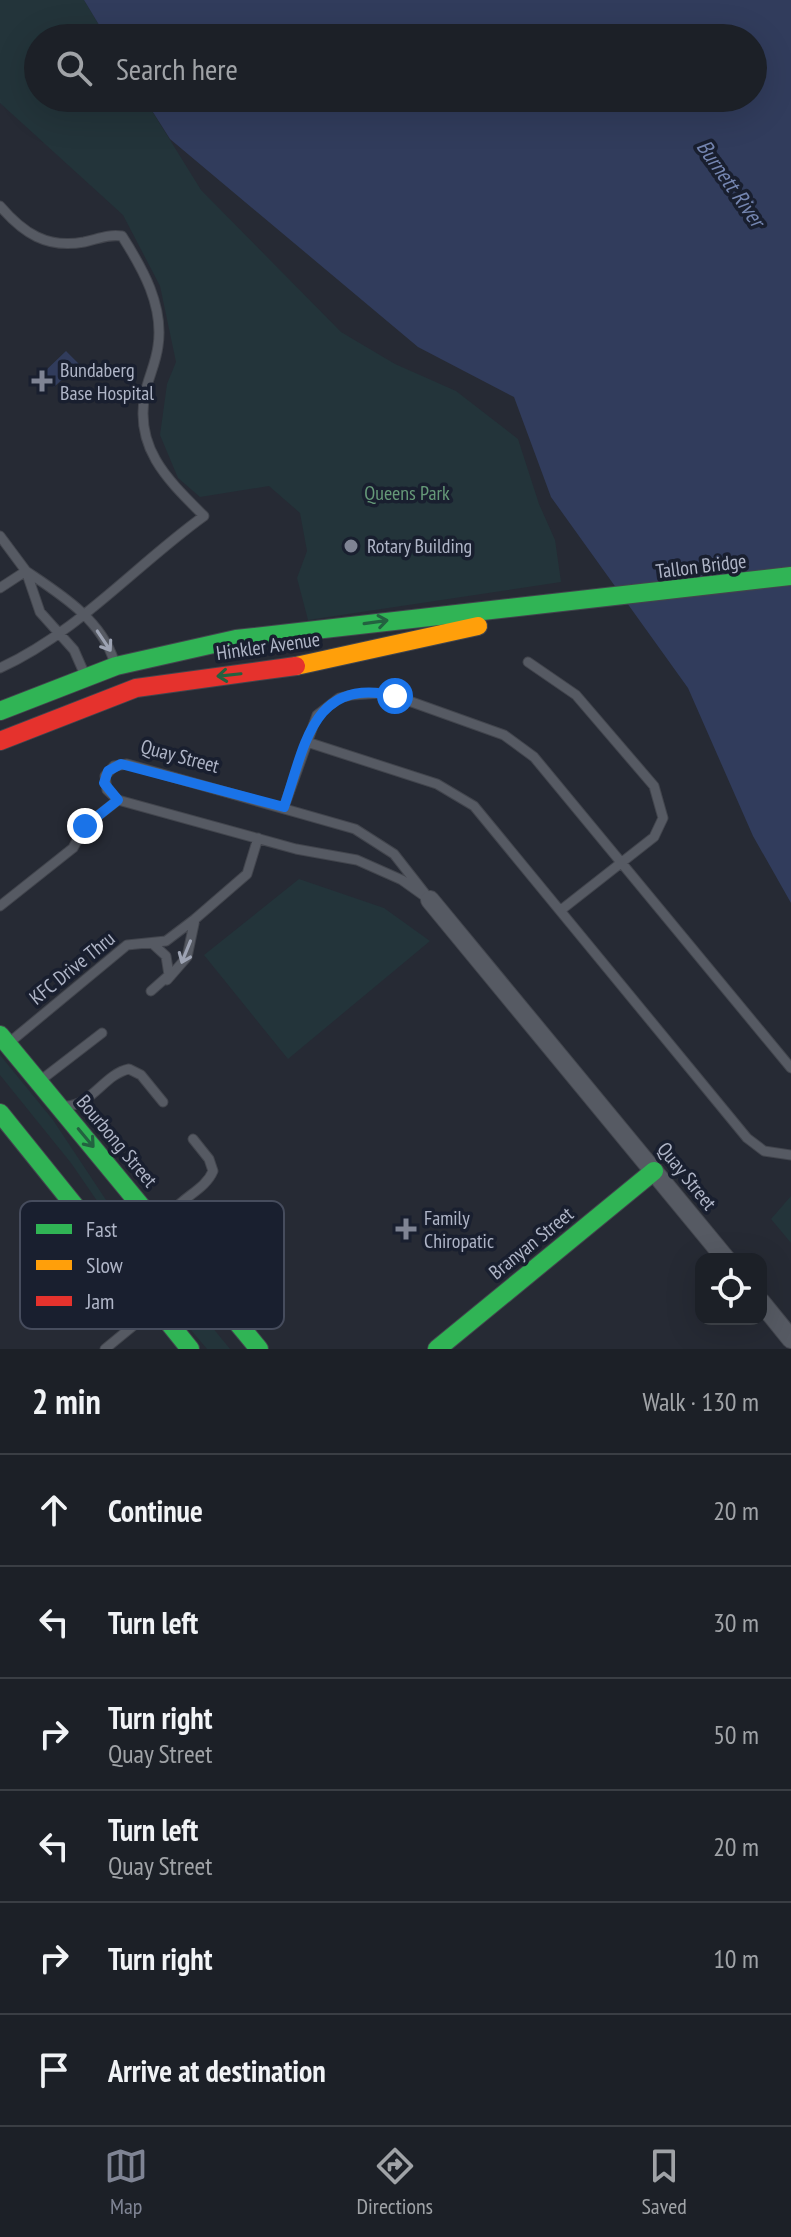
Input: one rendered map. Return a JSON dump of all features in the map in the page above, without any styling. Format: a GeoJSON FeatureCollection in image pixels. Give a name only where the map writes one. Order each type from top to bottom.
{"type":"FeatureCollection","features":[{"type":"Feature","properties":{"kind":"main road","name":"Tallon Bridge"},"geometry":{"type":"LineString","coordinates":[[549,608],[791,576]]}},
{"type":"Feature","properties":{"kind":"main road","name":"Hinkler Avenue"},"geometry":{"type":"LineString","coordinates":[[0,711],[116,666],[236,639],[549,608]]}},
{"type":"Feature","properties":{"kind":"main road","name":"Hinkler Avenue"},"geometry":{"type":"LineString","coordinates":[[0,741],[108,697],[170,681],[306,665],[549,608]]}},
{"type":"Feature","properties":{"kind":"main road","name":"Bourbong Street"},"geometry":{"type":"LineString","coordinates":[[4,1040],[138,1201]]}},
{"type":"Feature","properties":{"kind":"main road"},"geometry":{"type":"LineString","coordinates":[[0,1113],[71,1201]]}},
{"type":"Feature","properties":{"kind":"main road","name":"Branyan Street"},"geometry":{"type":"LineString","coordinates":[[437,1349],[654,1171]]}},
{"type":"Feature","properties":{"kind":"main road"},"geometry":{"type":"LineString","coordinates":[[174,1329],[190,1349]]}},
{"type":"Feature","properties":{"kind":"main road","name":"Bourbong Street"},"geometry":{"type":"LineString","coordinates":[[243,1329],[259,1349]]}},
{"type":"Feature","properties":{"kind":"street","name":"Quay Street"},"geometry":{"type":"LineString","coordinates":[[430,900],[721,1253]]}},
{"type":"Feature","properties":{"kind":"street"},"geometry":{"type":"LineString","coordinates":[[767,1309],[791,1339]]}},
{"type":"Feature","properties":{"kind":"lane"},"geometry":{"type":"LineString","coordinates":[[0,206],[30,235],[45,242],[74,244],[111,235],[122,236],[149,284],[157,321],[158,347],[143,407],[145,438],[158,467],[204,516],[82,614],[0,668]]}},
{"type":"Feature","properties":{"kind":"lane"},"geometry":{"type":"LineString","coordinates":[[0,536],[26,571],[82,614],[107,644],[116,666],[108,697],[85,677],[74,650],[40,612],[26,571]]}},
{"type":"Feature","properties":{"kind":"lane"},"geometry":{"type":"LineString","coordinates":[[0,588],[26,571]]}},
{"type":"Feature","properties":{"kind":"lane"},"geometry":{"type":"LineString","coordinates":[[528,662],[576,695],[647,777],[659,797],[663,818],[660,828],[622,863],[561,910]]}},
{"type":"Feature","properties":{"kind":"lane"},"geometry":{"type":"LineString","coordinates":[[284,807],[312,725],[326,706],[339,698],[368,692],[395,696],[504,735],[534,757],[791,1068]]}},
{"type":"Feature","properties":{"kind":"lane"},"geometry":{"type":"LineString","coordinates":[[307,742],[437,784],[464,798],[561,910],[747,1138],[764,1151],[791,1155]]}},
{"type":"Feature","properties":{"kind":"lane","name":"Quay Street"},"geometry":{"type":"LineString","coordinates":[[127,764],[355,829],[394,854],[430,900],[402,880],[357,860],[258,838],[118,800],[107,790],[105,776],[114,766],[127,764]]}},
{"type":"Feature","properties":{"kind":"lane"},"geometry":{"type":"LineString","coordinates":[[0,906],[73,848],[85,826],[118,800]]}},
{"type":"Feature","properties":{"kind":"lane","name":"KFC Drive Thru"},"geometry":{"type":"LineString","coordinates":[[4,1040],[121,949],[134,943],[166,941],[195,919],[247,874],[258,838]]}},
{"type":"Feature","properties":{"kind":"lane"},"geometry":{"type":"LineString","coordinates":[[151,991],[167,980],[187,957],[195,919]]}},
{"type":"Feature","properties":{"kind":"lane"},"geometry":{"type":"LineString","coordinates":[[151,943],[166,956],[170,969],[167,980]]}},
{"type":"Feature","properties":{"kind":"lane"},"geometry":{"type":"LineString","coordinates":[[39,1082],[102,1033]]}},
{"type":"Feature","properties":{"kind":"lane"},"geometry":{"type":"LineString","coordinates":[[55,1100],[74,1106],[117,1073],[129,1069],[141,1075],[163,1102]]}},
{"type":"Feature","properties":{"kind":"lane"},"geometry":{"type":"LineString","coordinates":[[183,1201],[213,1171],[209,1159],[193,1139]]}},
{"type":"Feature","properties":{"kind":"lane"},"geometry":{"type":"LineString","coordinates":[[105,1349],[129,1329]]}},
{"type":"Feature","properties":{"kind":"green space","name":"Queens Park"},"geometry":{"type":"Polygon","coordinates":[[[0,0],[84,0],[99,24],[24,24],[24,112],[153,112],[201,190],[341,332],[395,364],[456,391],[518,439],[539,504],[555,540],[561,582],[308,620],[297,578],[307,551],[300,513],[269,486],[200,497],[178,478],[160,435],[167,384],[176,362],[160,286],[123,215],[0,103],[0,0]]]}},
{"type":"Feature","properties":{"kind":"green space"},"geometry":{"type":"Polygon","coordinates":[[[299,879],[384,908],[430,941],[288,1059],[204,955],[299,879]]]}},
{"type":"Feature","properties":{"kind":"green space"},"geometry":{"type":"Polygon","coordinates":[[[0,1055],[53,1120],[107,1201],[97,1201],[71,1163],[0,1075],[0,1055]]]}},
{"type":"Feature","properties":{"kind":"green space"},"geometry":{"type":"Polygon","coordinates":[[[791,1196],[791,1243],[771,1219],[791,1196]]]}},
{"type":"Feature","properties":{"kind":"green space"},"geometry":{"type":"Polygon","coordinates":[[[190,1329],[214,1329],[230,1349],[207,1349],[190,1329]]]}},
{"type":"Feature","properties":{"kind":"water","name":"Burnett River"},"geometry":{"type":"Polygon","coordinates":[[[84,0],[791,0],[791,903],[753,836],[688,688],[551,497],[514,397],[418,347],[170,139],[153,112],[767,112],[767,24],[99,24],[84,0]]]}},
{"type":"Feature","properties":{"kind":"water"},"geometry":{"type":"Polygon","coordinates":[[[66,351],[79,364],[54,387],[42,374],[66,351]]]}},
{"type":"Feature","properties":{"kind":"traffic: fast"},"geometry":{"type":"LineString","coordinates":[[0,711],[116,666],[236,639],[791,576]]}},
{"type":"Feature","properties":{"kind":"traffic: fast"},"geometry":{"type":"LineString","coordinates":[[0,1035],[137,1201]]}},
{"type":"Feature","properties":{"kind":"traffic: fast"},"geometry":{"type":"LineString","coordinates":[[0,1113],[71,1201]]}},
{"type":"Feature","properties":{"kind":"traffic: fast"},"geometry":{"type":"LineString","coordinates":[[437,1349],[654,1171]]}},
{"type":"Feature","properties":{"kind":"traffic: fast"},"geometry":{"type":"LineString","coordinates":[[174,1329],[190,1349]]}},
{"type":"Feature","properties":{"kind":"traffic: fast"},"geometry":{"type":"LineString","coordinates":[[243,1329],[259,1349]]}},
{"type":"Feature","properties":{"kind":"traffic: slow"},"geometry":{"type":"LineString","coordinates":[[296,666],[478,626]]}},
{"type":"Feature","properties":{"kind":"traffic: jam"},"geometry":{"type":"LineString","coordinates":[[0,741],[136,688],[296,666]]}},
{"type":"Feature","properties":{"kind":"place","name":"Bundaberg Base Hospital"},"geometry":{"type":"Point","coordinates":[42,381]}},
{"type":"Feature","properties":{"kind":"place","name":"Rotary Building"},"geometry":{"type":"Point","coordinates":[351,546]}},
{"type":"Feature","properties":{"kind":"place","name":"Family Chiropatic"},"geometry":{"type":"Point","coordinates":[406,1229]}},
{"type":"Feature","properties":{"kind":"route"},"geometry":{"type":"LineString","coordinates":[[85,826],[118,800],[104,783],[108,771],[121,764],[284,807],[312,725],[326,706],[339,698],[368,692],[395,696]]}}]}
